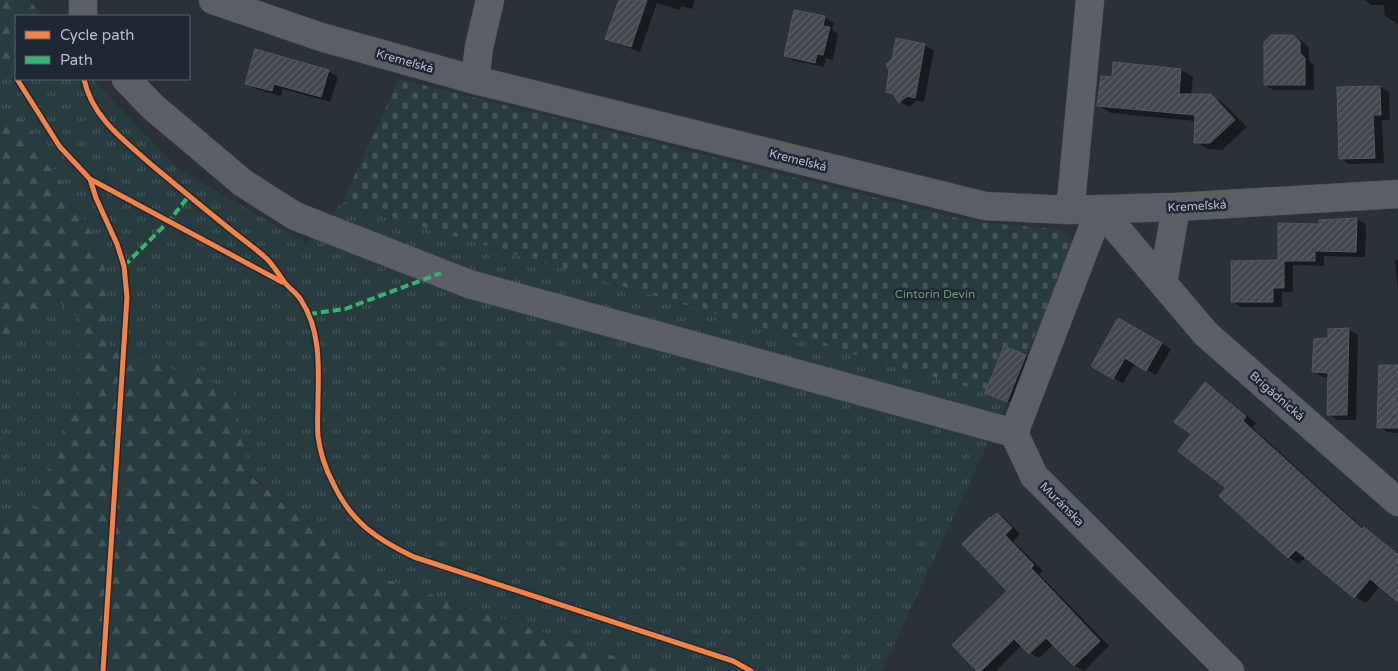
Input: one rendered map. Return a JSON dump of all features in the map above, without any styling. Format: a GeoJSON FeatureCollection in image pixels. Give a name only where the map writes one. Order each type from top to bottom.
{"type":"FeatureCollection","features":[{"type":"Feature","properties":{"kind":"street"},"geometry":{"type":"LineString","coordinates":[[83,0],[83,15]]}},
{"type":"Feature","properties":{"kind":"street","name":"Kremeľská"},"geometry":{"type":"LineString","coordinates":[[213,0],[321,37],[475,80],[985,206],[1069,210],[1176,207],[1398,194]]}},
{"type":"Feature","properties":{"kind":"street"},"geometry":{"type":"LineString","coordinates":[[475,80],[479,47],[490,0]]}},
{"type":"Feature","properties":{"kind":"street"},"geometry":{"type":"LineString","coordinates":[[1069,210],[1090,0]]}},
{"type":"Feature","properties":{"kind":"street"},"geometry":{"type":"LineString","coordinates":[[127,80],[153,107],[243,183],[295,216],[469,284],[1014,433],[1100,209]]}},
{"type":"Feature","properties":{"kind":"street"},"geometry":{"type":"LineString","coordinates":[[1163,283],[1176,207]]}},
{"type":"Feature","properties":{"kind":"street","name":"Brigádnická"},"geometry":{"type":"LineString","coordinates":[[1100,209],[1206,334],[1398,502]]}},
{"type":"Feature","properties":{"kind":"street","name":"Muránska"},"geometry":{"type":"LineString","coordinates":[[1014,433],[1034,476],[1230,671]]}},
{"type":"Feature","properties":{"kind":"green space"},"geometry":{"type":"Polygon","coordinates":[[[0,0],[30,0],[40,15],[15,15],[15,72],[0,79],[0,0]]]}},
{"type":"Feature","properties":{"kind":"green space"},"geometry":{"type":"Polygon","coordinates":[[[15,72],[15,80],[93,80],[179,169],[306,243],[342,203],[986,392],[1007,402],[882,671],[658,671],[376,576],[249,474],[233,390],[109,347],[104,254],[26,122],[0,114],[0,79],[15,72]]]}},
{"type":"Feature","properties":{"kind":"green space","name":"Cintorín Devín"},"geometry":{"type":"Polygon","coordinates":[[[399,79],[974,222],[1060,229],[1077,243],[1026,355],[1004,347],[986,392],[342,203],[399,79]]]}},
{"type":"Feature","properties":{"kind":"green space"},"geometry":{"type":"Polygon","coordinates":[[[0,114],[26,121],[104,254],[109,347],[233,390],[249,475],[376,576],[658,671],[0,671],[0,513],[9,518],[35,508],[78,396],[77,317],[57,300],[21,322],[0,359],[0,114]]]}},
{"type":"Feature","properties":{"kind":"green space"},"geometry":{"type":"Polygon","coordinates":[[[57,299],[77,317],[78,396],[35,508],[9,518],[0,513],[0,359],[21,322],[57,299]]]}},
{"type":"Feature","properties":{"kind":"building"},"geometry":{"type":"Polygon","coordinates":[[[619,0],[647,0],[631,47],[605,39],[619,0]]]}},
{"type":"Feature","properties":{"kind":"building"},"geometry":{"type":"Polygon","coordinates":[[[794,10],[825,16],[823,26],[830,27],[823,55],[817,54],[815,63],[784,56],[794,10]]]}},
{"type":"Feature","properties":{"kind":"building"},"geometry":{"type":"Polygon","coordinates":[[[1271,35],[1293,35],[1300,42],[1300,53],[1305,58],[1305,85],[1264,85],[1264,42],[1271,35]]]}},
{"type":"Feature","properties":{"kind":"building"},"geometry":{"type":"Polygon","coordinates":[[[896,38],[925,44],[915,98],[907,96],[899,103],[893,94],[886,92],[889,71],[886,64],[892,59],[896,38]]]}},
{"type":"Feature","properties":{"kind":"building"},"geometry":{"type":"Polygon","coordinates":[[[255,49],[329,70],[321,97],[274,84],[272,91],[245,84],[255,49]]]}},
{"type":"Feature","properties":{"kind":"building"},"geometry":{"type":"Polygon","coordinates":[[[1113,62],[1181,69],[1179,94],[1211,94],[1235,120],[1210,143],[1194,143],[1195,115],[1097,106],[1101,76],[1112,77],[1113,62]]]}},
{"type":"Feature","properties":{"kind":"building"},"geometry":{"type":"Polygon","coordinates":[[[1380,86],[1381,115],[1373,115],[1375,158],[1339,159],[1337,87],[1380,86]]]}},
{"type":"Feature","properties":{"kind":"building"},"geometry":{"type":"Polygon","coordinates":[[[1357,218],[1356,252],[1315,251],[1315,261],[1284,261],[1284,288],[1273,288],[1273,302],[1231,302],[1231,261],[1278,260],[1278,223],[1319,224],[1319,220],[1357,218]]]}},
{"type":"Feature","properties":{"kind":"building"},"geometry":{"type":"Polygon","coordinates":[[[1118,318],[1162,343],[1146,371],[1125,358],[1113,379],[1091,366],[1118,318]]]}},
{"type":"Feature","properties":{"kind":"building"},"geometry":{"type":"Polygon","coordinates":[[[1349,328],[1347,415],[1327,415],[1328,373],[1312,372],[1314,339],[1328,338],[1328,329],[1349,328]]]}},
{"type":"Feature","properties":{"kind":"building"},"geometry":{"type":"Polygon","coordinates":[[[1004,346],[1026,355],[1007,402],[985,393],[1004,346]]]}},
{"type":"Feature","properties":{"kind":"building"},"geometry":{"type":"Polygon","coordinates":[[[1379,365],[1398,365],[1398,428],[1377,428],[1379,365]]]}},
{"type":"Feature","properties":{"kind":"building"},"geometry":{"type":"Polygon","coordinates":[[[1205,382],[1246,416],[1243,421],[1362,529],[1364,527],[1398,554],[1398,602],[1370,579],[1354,598],[1296,550],[1288,558],[1219,496],[1226,488],[1178,451],[1191,434],[1174,422],[1205,382]]]}},
{"type":"Feature","properties":{"kind":"building"},"geometry":{"type":"Polygon","coordinates":[[[997,513],[1012,528],[1005,535],[1034,565],[1031,568],[1100,641],[1074,666],[1046,638],[1029,654],[1014,639],[981,671],[977,671],[952,645],[1007,591],[962,544],[990,517],[997,513]]]}},
{"type":"Feature","properties":{"kind":"marked path"},"geometry":{"type":"LineString","coordinates":[[124,266],[169,221],[189,196]]}},
{"type":"Feature","properties":{"kind":"marked path"},"geometry":{"type":"LineString","coordinates":[[309,314],[345,309],[441,273]]}},
{"type":"Feature","properties":{"kind":"cycle path"},"geometry":{"type":"LineString","coordinates":[[18,80],[60,147],[90,179],[282,282]]}},
{"type":"Feature","properties":{"kind":"cycle path"},"geometry":{"type":"LineString","coordinates":[[84,80],[94,106],[111,128],[153,166],[257,250],[267,259],[285,283],[298,295],[312,323],[317,347],[318,431],[322,454],[340,497],[366,528],[376,536],[414,557],[733,661],[751,671]]}},
{"type":"Feature","properties":{"kind":"cycle path"},"geometry":{"type":"LineString","coordinates":[[90,179],[124,266],[127,297],[103,671]]}}]}
